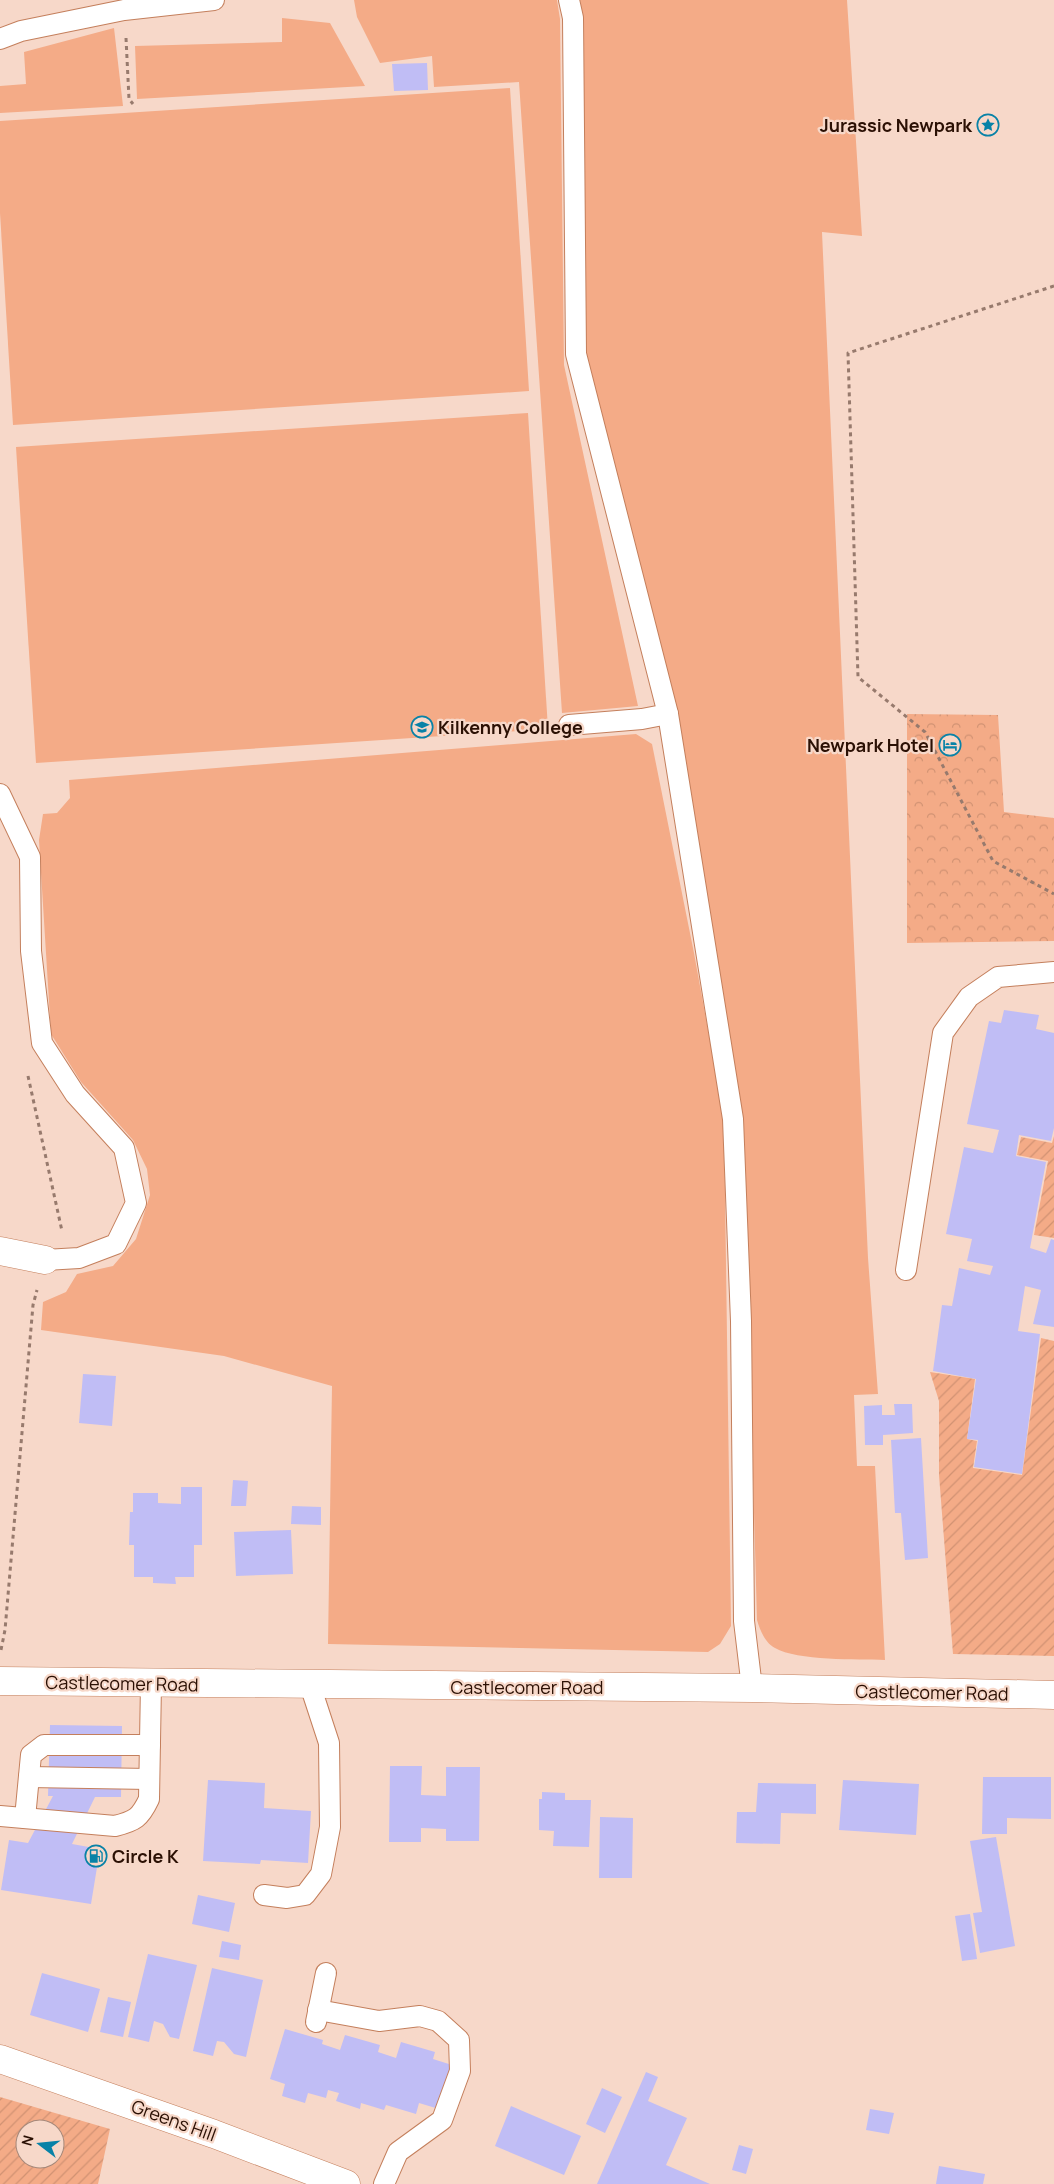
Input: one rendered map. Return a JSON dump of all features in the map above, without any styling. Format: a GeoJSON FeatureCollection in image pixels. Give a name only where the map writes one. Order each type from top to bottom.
{"type":"FeatureCollection","features":[{"type":"Feature","properties":{"kind":"main road"},"geometry":{"type":"LineString","coordinates":[[0,1251],[44,1260]]}},
{"type":"Feature","properties":{"kind":"main road","name":"Castlecomer Road"},"geometry":{"type":"LineString","coordinates":[[0,1681],[151,1684],[752,1688],[1054,1695]]}},
{"type":"Feature","properties":{"kind":"main road","name":"Greens Hill"},"geometry":{"type":"LineString","coordinates":[[0,2059],[214,2134],[346,2184]]}},
{"type":"Feature","properties":{"kind":"lane"},"geometry":{"type":"LineString","coordinates":[[0,39],[21,31],[124,10],[214,0]]}},
{"type":"Feature","properties":{"kind":"lane"},"geometry":{"type":"LineString","coordinates":[[569,0],[573,18],[576,354],[668,714],[733,1119],[741,1321],[744,1621],[752,1688]]}},
{"type":"Feature","properties":{"kind":"lane"},"geometry":{"type":"LineString","coordinates":[[569,725],[642,719],[668,714]]}},
{"type":"Feature","properties":{"kind":"lane"},"geometry":{"type":"LineString","coordinates":[[0,794],[30,857],[31,951],[42,1043],[74,1094],[124,1148],[136,1203],[116,1244],[79,1258],[44,1260]]}},
{"type":"Feature","properties":{"kind":"lane"},"geometry":{"type":"LineString","coordinates":[[906,1270],[943,1033],[969,997],[998,976],[1054,972]]}},
{"type":"Feature","properties":{"kind":"lane"},"geometry":{"type":"LineString","coordinates":[[0,1816],[116,1826],[134,1822],[144,1809],[148,1799],[151,1684]]}},
{"type":"Feature","properties":{"kind":"lane"},"geometry":{"type":"LineString","coordinates":[[264,1895],[287,1898],[305,1894],[321,1874],[330,1827],[329,1743],[310,1685]]}},
{"type":"Feature","properties":{"kind":"lane"},"geometry":{"type":"LineString","coordinates":[[24,1818],[31,1755],[44,1746],[150,1745]]}},
{"type":"Feature","properties":{"kind":"lane"},"geometry":{"type":"LineString","coordinates":[[29,1777],[149,1779]]}},
{"type":"Feature","properties":{"kind":"lane"},"geometry":{"type":"LineString","coordinates":[[326,1973],[317,2016],[379,2022],[420,2016],[438,2021],[459,2040],[460,2071],[442,2120],[398,2152],[384,2184]]}},
{"type":"Feature","properties":{"kind":"path"},"geometry":{"type":"LineString","coordinates":[[124,10],[129,99],[133,104]]}},
{"type":"Feature","properties":{"kind":"path"},"geometry":{"type":"LineString","coordinates":[[1054,286],[848,353],[858,677],[925,732],[993,861],[1054,894]]}},
{"type":"Feature","properties":{"kind":"path"},"geometry":{"type":"LineString","coordinates":[[0,1655],[5,1630],[33,1305],[44,1260],[63,1236],[24,1057],[42,1043]]}},
{"type":"Feature","properties":{"kind":"green space"},"geometry":{"type":"Polygon","coordinates":[[[354,0],[557,0],[560,19],[564,365],[638,706],[562,713],[519,82],[434,87],[432,56],[380,63],[357,17],[354,0]]]}},
{"type":"Feature","properties":{"kind":"green space"},"geometry":{"type":"Polygon","coordinates":[[[580,0],[847,0],[862,236],[822,232],[868,1258],[878,1394],[854,1395],[857,1466],[875,1466],[885,1660],[812,1657],[785,1652],[768,1643],[761,1632],[757,1620],[743,1117],[583,354],[582,16],[580,0]]]}},
{"type":"Feature","properties":{"kind":"green space"},"geometry":{"type":"Polygon","coordinates":[[[282,18],[330,23],[365,86],[137,99],[135,46],[282,42],[282,18]]]}},
{"type":"Feature","properties":{"kind":"green space"},"geometry":{"type":"Polygon","coordinates":[[[114,28],[123,106],[0,113],[0,86],[26,84],[24,52],[114,28]]]}},
{"type":"Feature","properties":{"kind":"green space"},"geometry":{"type":"Polygon","coordinates":[[[510,88],[529,391],[13,425],[0,213],[0,121],[510,88]]]}},
{"type":"Feature","properties":{"kind":"green space"},"geometry":{"type":"Polygon","coordinates":[[[528,413],[548,729],[36,763],[16,447],[528,413]]]}},
{"type":"Feature","properties":{"kind":"green space"},"geometry":{"type":"Polygon","coordinates":[[[907,714],[998,715],[1004,812],[1054,818],[1054,941],[907,943],[907,714]]]}},
{"type":"Feature","properties":{"kind":"green space"},"geometry":{"type":"Polygon","coordinates":[[[636,734],[652,744],[694,953],[724,1118],[731,1626],[720,1644],[708,1652],[328,1644],[332,1386],[224,1356],[41,1330],[43,1302],[66,1292],[77,1274],[113,1266],[136,1239],[150,1195],[147,1169],[133,1140],[81,1082],[51,1034],[39,840],[43,814],[57,813],[70,798],[69,780],[636,734]]]}},
{"type":"Feature","properties":{"kind":"green space"},"geometry":{"type":"Polygon","coordinates":[[[1054,1136],[1054,1238],[1034,1235],[1048,1161],[1017,1155],[1021,1137],[1052,1143],[1054,1136]]]}},
{"type":"Feature","properties":{"kind":"green space"},"geometry":{"type":"Polygon","coordinates":[[[1041,1338],[1054,1341],[1054,1656],[953,1654],[939,1475],[939,1401],[930,1372],[975,1379],[967,1439],[977,1441],[973,1468],[1022,1475],[1041,1338]]]}},
{"type":"Feature","properties":{"kind":"green space"},"geometry":{"type":"Polygon","coordinates":[[[0,2097],[110,2129],[98,2184],[0,2184],[0,2097]]]}},
{"type":"Feature","properties":{"kind":"building"},"geometry":{"type":"Polygon","coordinates":[[[427,63],[428,90],[394,91],[392,64],[427,63]]]}},
{"type":"Feature","properties":{"kind":"building"},"geometry":{"type":"Polygon","coordinates":[[[1004,1010],[1039,1015],[1036,1029],[1054,1033],[1054,1128],[1051,1141],[1019,1135],[1016,1156],[1046,1162],[1030,1248],[1046,1253],[1051,1239],[1054,1240],[1054,1327],[1033,1324],[1041,1290],[1025,1286],[1018,1331],[1040,1334],[1022,1474],[974,1467],[978,1440],[967,1439],[976,1379],[933,1371],[942,1305],[952,1306],[959,1268],[990,1275],[993,1266],[967,1261],[972,1239],[946,1234],[964,1147],[993,1153],[999,1130],[967,1124],[989,1021],[1001,1023],[1004,1010]]]}},
{"type":"Feature","properties":{"kind":"building"},"geometry":{"type":"Polygon","coordinates":[[[83,1374],[116,1376],[112,1426],[79,1423],[83,1374]]]}},
{"type":"Feature","properties":{"kind":"building"},"geometry":{"type":"Polygon","coordinates":[[[894,1404],[912,1404],[913,1433],[883,1435],[883,1445],[865,1445],[864,1406],[882,1405],[882,1415],[895,1415],[894,1404]]]}},
{"type":"Feature","properties":{"kind":"building"},"geometry":{"type":"Polygon","coordinates":[[[921,1438],[928,1558],[905,1560],[901,1513],[895,1513],[891,1440],[921,1438]]]}},
{"type":"Feature","properties":{"kind":"building"},"geometry":{"type":"Polygon","coordinates":[[[233,1480],[248,1481],[246,1506],[231,1506],[233,1480]]]}},
{"type":"Feature","properties":{"kind":"building"},"geometry":{"type":"Polygon","coordinates":[[[181,1487],[202,1487],[202,1545],[194,1545],[194,1577],[175,1577],[176,1584],[153,1583],[153,1577],[134,1577],[134,1545],[129,1545],[130,1512],[133,1512],[133,1493],[158,1493],[158,1503],[181,1504],[181,1487]]]}},
{"type":"Feature","properties":{"kind":"building"},"geometry":{"type":"Polygon","coordinates":[[[292,1506],[321,1507],[321,1525],[291,1524],[292,1506]]]}},
{"type":"Feature","properties":{"kind":"building"},"geometry":{"type":"Polygon","coordinates":[[[291,1530],[293,1574],[236,1576],[234,1532],[291,1530]]]}},
{"type":"Feature","properties":{"kind":"building"},"geometry":{"type":"Polygon","coordinates":[[[50,1725],[122,1726],[121,1797],[95,1797],[72,1844],[100,1849],[91,1904],[1,1890],[9,1840],[28,1843],[53,1796],[48,1796],[50,1725]]]}},
{"type":"Feature","properties":{"kind":"building"},"geometry":{"type":"Polygon","coordinates":[[[390,1766],[422,1766],[421,1795],[446,1796],[446,1767],[480,1767],[479,1841],[446,1841],[446,1829],[421,1828],[421,1842],[389,1842],[390,1766]]]}},
{"type":"Feature","properties":{"kind":"building"},"geometry":{"type":"Polygon","coordinates":[[[983,1777],[1051,1777],[1051,1819],[1007,1818],[1007,1834],[982,1834],[983,1777]]]}},
{"type":"Feature","properties":{"kind":"building"},"geometry":{"type":"Polygon","coordinates":[[[208,1780],[265,1783],[264,1808],[311,1811],[308,1863],[261,1860],[260,1864],[203,1861],[208,1780]]]}},
{"type":"Feature","properties":{"kind":"building"},"geometry":{"type":"Polygon","coordinates":[[[843,1780],[919,1784],[916,1835],[839,1830],[843,1780]]]}},
{"type":"Feature","properties":{"kind":"building"},"geometry":{"type":"Polygon","coordinates":[[[758,1783],[816,1784],[816,1814],[781,1813],[780,1844],[736,1843],[737,1812],[756,1812],[758,1783]]]}},
{"type":"Feature","properties":{"kind":"building"},"geometry":{"type":"Polygon","coordinates":[[[542,1792],[565,1793],[565,1800],[591,1800],[589,1847],[553,1846],[554,1831],[539,1830],[539,1799],[542,1799],[542,1792]]]}},
{"type":"Feature","properties":{"kind":"building"},"geometry":{"type":"Polygon","coordinates":[[[600,1817],[633,1818],[632,1878],[599,1878],[600,1817]]]}},
{"type":"Feature","properties":{"kind":"building"},"geometry":{"type":"Polygon","coordinates":[[[996,1837],[1015,1946],[980,1953],[973,1913],[982,1912],[970,1841],[996,1837]]]}},
{"type":"Feature","properties":{"kind":"building"},"geometry":{"type":"Polygon","coordinates":[[[198,1895],[235,1903],[229,1932],[192,1924],[198,1895]]]}},
{"type":"Feature","properties":{"kind":"building"},"geometry":{"type":"Polygon","coordinates":[[[970,1914],[977,1959],[962,1961],[955,1916],[970,1914]]]}},
{"type":"Feature","properties":{"kind":"building"},"geometry":{"type":"Polygon","coordinates":[[[222,1941],[241,1945],[239,1960],[219,1957],[222,1941]]]}},
{"type":"Feature","properties":{"kind":"building"},"geometry":{"type":"Polygon","coordinates":[[[148,1954],[197,1965],[179,2039],[170,2037],[163,2024],[154,2021],[149,2042],[128,2037],[148,1954]]]}},
{"type":"Feature","properties":{"kind":"building"},"geometry":{"type":"Polygon","coordinates":[[[212,1968],[263,1980],[246,2057],[234,2054],[224,2042],[217,2041],[213,2056],[193,2051],[212,1968]]]}},
{"type":"Feature","properties":{"kind":"building"},"geometry":{"type":"Polygon","coordinates":[[[42,1973],[100,1989],[88,2032],[30,2015],[42,1973]]]}},
{"type":"Feature","properties":{"kind":"building"},"geometry":{"type":"Polygon","coordinates":[[[108,1997],[131,2002],[123,2037],[100,2032],[108,1997]]]}},
{"type":"Feature","properties":{"kind":"building"},"geometry":{"type":"Polygon","coordinates":[[[285,2029],[323,2040],[322,2044],[340,2050],[345,2035],[380,2045],[378,2052],[396,2058],[401,2042],[435,2052],[433,2059],[452,2065],[439,2109],[419,2103],[416,2114],[386,2105],[384,2110],[361,2103],[360,2109],[336,2101],[339,2093],[328,2090],[326,2098],[308,2093],[305,2103],[282,2096],[285,2084],[270,2079],[285,2029]]]}},
{"type":"Feature","properties":{"kind":"building"},"geometry":{"type":"Polygon","coordinates":[[[646,2072],[658,2077],[648,2101],[687,2118],[666,2165],[710,2184],[597,2184],[646,2072]]]}},
{"type":"Feature","properties":{"kind":"building"},"geometry":{"type":"Polygon","coordinates":[[[602,2088],[622,2097],[605,2133],[586,2124],[602,2088]]]}},
{"type":"Feature","properties":{"kind":"building"},"geometry":{"type":"Polygon","coordinates":[[[511,2106],[581,2136],[564,2175],[495,2146],[511,2106]]]}},
{"type":"Feature","properties":{"kind":"building"},"geometry":{"type":"Polygon","coordinates":[[[870,2109],[894,2113],[889,2134],[866,2130],[870,2109]]]}},
{"type":"Feature","properties":{"kind":"building"},"geometry":{"type":"Polygon","coordinates":[[[739,2145],[753,2149],[746,2174],[732,2170],[739,2145]]]}},
{"type":"Feature","properties":{"kind":"building"},"geometry":{"type":"Polygon","coordinates":[[[939,2166],[985,2174],[983,2184],[936,2184],[939,2166]]]}},
{"type":"Feature","properties":{"kind":"place","name":"Jurassic Newpark"},"geometry":{"type":"Point","coordinates":[988,125]}},
{"type":"Feature","properties":{"kind":"place","name":"Kilkenny College"},"geometry":{"type":"Point","coordinates":[422,727]}},
{"type":"Feature","properties":{"kind":"place","name":"Newpark Hotel"},"geometry":{"type":"Point","coordinates":[950,745]}},
{"type":"Feature","properties":{"kind":"place","name":"Circle K"},"geometry":{"type":"Point","coordinates":[96,1856]}}]}
